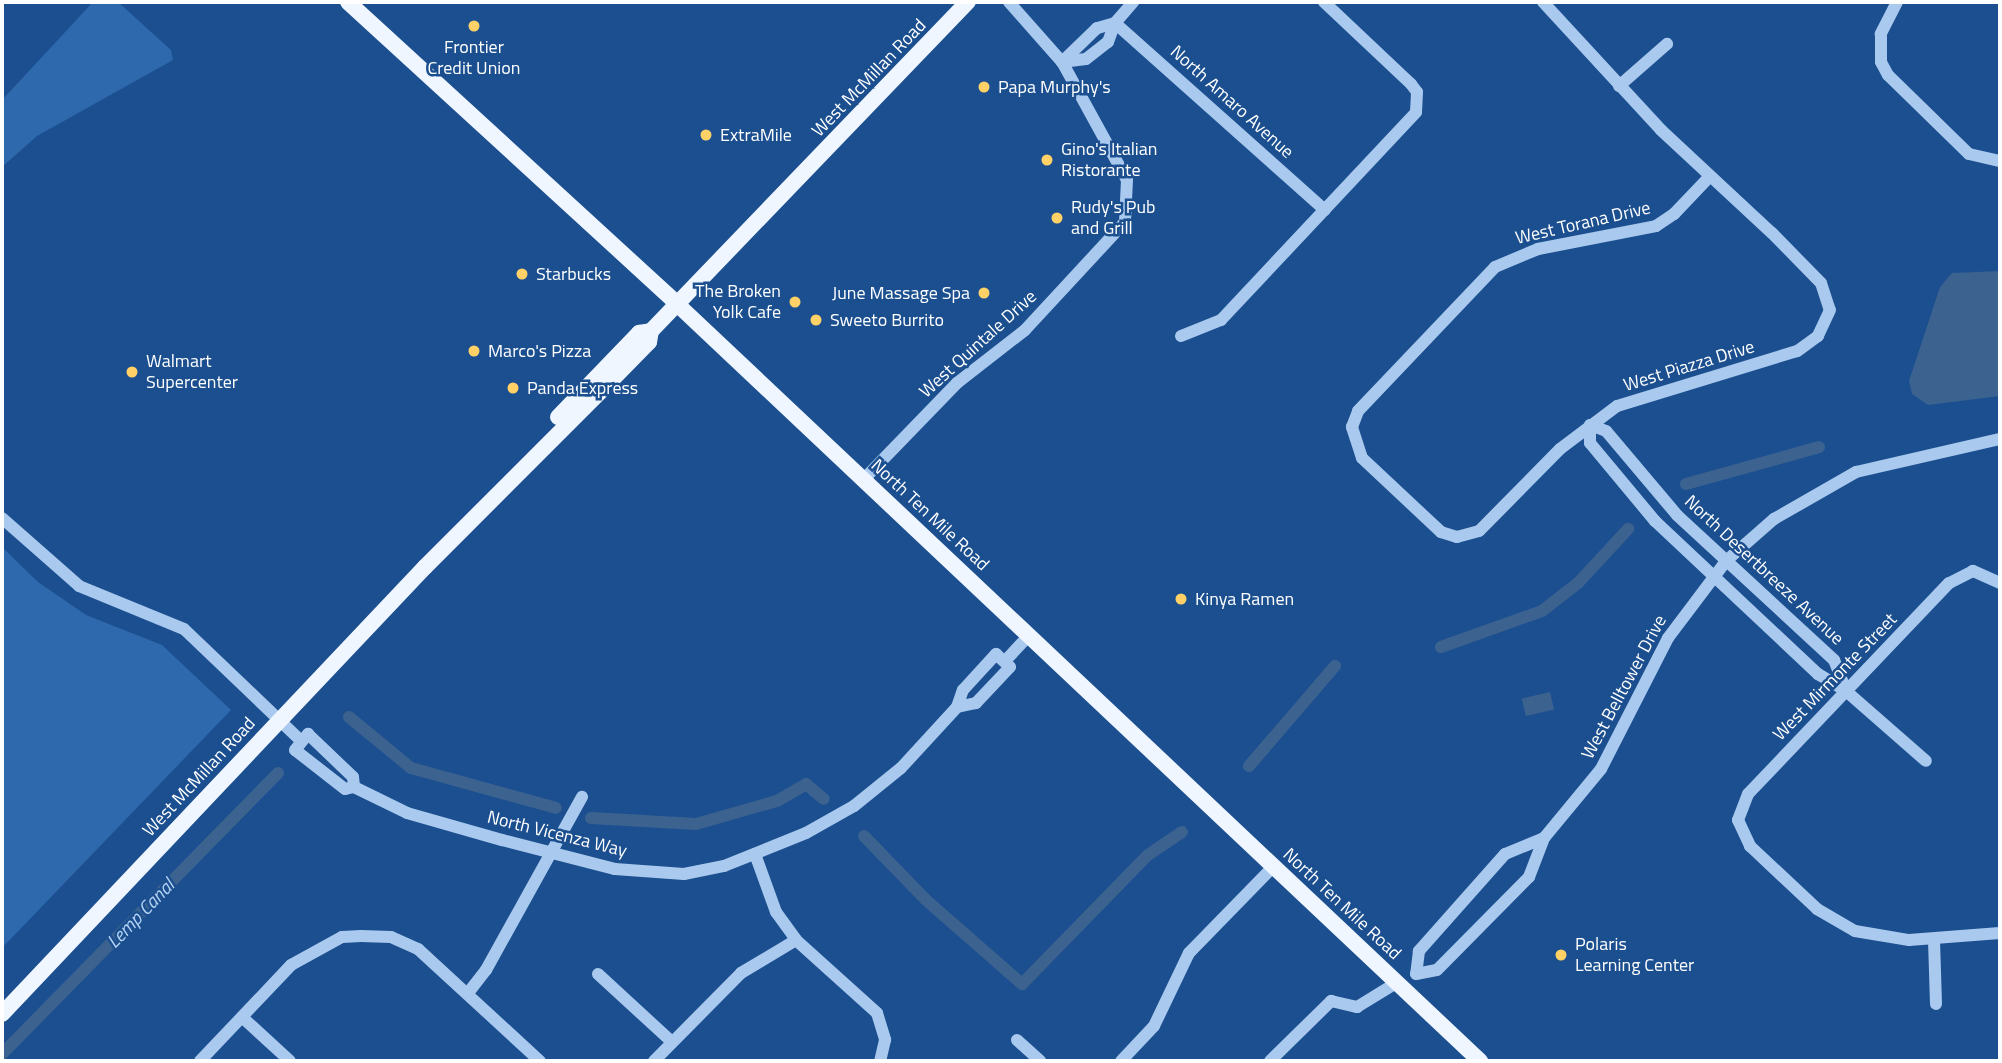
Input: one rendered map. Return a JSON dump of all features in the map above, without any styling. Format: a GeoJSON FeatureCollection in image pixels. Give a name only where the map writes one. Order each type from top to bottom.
{"type":"FeatureCollection","features":[{"type":"Feature","properties":{"kind":"main road","name":"North Ten Mile Road"},"geometry":{"type":"LineString","coordinates":[[348,2],[677,303],[1480,1061]]}},
{"type":"Feature","properties":{"kind":"main road","name":"West McMillan Road"},"geometry":{"type":"LineString","coordinates":[[2,1014],[425,567],[649,342],[651,331],[677,303],[968,2]]}},
{"type":"Feature","properties":{"kind":"street"},"geometry":{"type":"LineString","coordinates":[[1009,2],[1062,62],[1097,28],[1115,23],[1133,2]]}},
{"type":"Feature","properties":{"kind":"street"},"geometry":{"type":"LineString","coordinates":[[1181,336],[1220,320],[1411,119],[1418,103],[1411,84],[1324,2]]}},
{"type":"Feature","properties":{"kind":"street"},"geometry":{"type":"LineString","coordinates":[[1543,2],[1619,86],[1710,176]]}},
{"type":"Feature","properties":{"kind":"street"},"geometry":{"type":"LineString","coordinates":[[1897,2],[1881,34],[1881,62],[1888,75],[1969,154],[1996,162]]}},
{"type":"Feature","properties":{"kind":"street","name":"North Amaro Avenue"},"geometry":{"type":"LineString","coordinates":[[1115,23],[1325,210]]}},
{"type":"Feature","properties":{"kind":"street"},"geometry":{"type":"LineString","coordinates":[[1619,86],[1667,44]]}},
{"type":"Feature","properties":{"kind":"street","name":"West Quintale Drive"},"geometry":{"type":"LineString","coordinates":[[864,480],[957,383],[1025,330],[1125,222],[1129,197],[1127,180],[1062,62]]}},
{"type":"Feature","properties":{"kind":"street","name":"West Piazza Drive"},"geometry":{"type":"LineString","coordinates":[[1457,537],[1479,531],[1590,425],[1635,398],[1797,351],[1818,337],[1829,310],[1821,283],[1710,176]]}},
{"type":"Feature","properties":{"kind":"street","name":"West Torana Drive"},"geometry":{"type":"LineString","coordinates":[[1457,537],[1440,532],[1362,458],[1352,428],[1358,411],[1495,267],[1538,249],[1656,226],[1710,176]]}},
{"type":"Feature","properties":{"kind":"street"},"geometry":{"type":"LineString","coordinates":[[1590,425],[1590,443],[1619,481],[1818,674],[1846,691],[1926,761]]}},
{"type":"Feature","properties":{"kind":"street","name":"North Desertbreeze Avenue"},"geometry":{"type":"LineString","coordinates":[[1590,425],[1606,431],[1677,515],[1834,660],[1846,691]]}},
{"type":"Feature","properties":{"kind":"street","name":"West Belltower Drive"},"geometry":{"type":"LineString","coordinates":[[1270,1061],[1331,1001],[1357,1007],[1401,985],[1416,974],[1437,970],[1529,877],[1544,838],[1593,782],[1668,638],[1713,575],[1774,519],[1856,472],[2000,439]]}},
{"type":"Feature","properties":{"kind":"street","name":"North Vicenza Way"},"geometry":{"type":"LineString","coordinates":[[2,518],[79,586],[184,629],[300,740]]}},
{"type":"Feature","properties":{"kind":"street","name":"West Mirmonte Street"},"geometry":{"type":"LineString","coordinates":[[1934,940],[1881,938],[1830,918],[1750,846],[1738,820],[1748,794],[1949,583],[1973,571],[2000,583]]}},
{"type":"Feature","properties":{"kind":"street","name":"North Vicenza Way"},"geometry":{"type":"LineString","coordinates":[[1006,660],[1029,635]]}},
{"type":"Feature","properties":{"kind":"street","name":"North Vicenza Way"},"geometry":{"type":"LineString","coordinates":[[354,787],[353,777],[308,734],[300,740],[295,750],[314,768],[345,789],[354,787],[407,813],[615,869],[684,874],[724,866],[755,854],[806,833],[854,806],[901,768],[957,706],[963,690],[996,654],[1006,660],[1010,667],[976,703],[957,706]]}},
{"type":"Feature","properties":{"kind":"street"},"geometry":{"type":"LineString","coordinates":[[468,993],[486,970],[582,797]]}},
{"type":"Feature","properties":{"kind":"street","name":"West Belltower Drive"},"geometry":{"type":"LineString","coordinates":[[1416,974],[1419,951],[1505,854],[1544,838]]}},
{"type":"Feature","properties":{"kind":"street"},"geometry":{"type":"LineString","coordinates":[[755,854],[776,912],[796,940],[877,1013],[885,1040],[880,1061]]}},
{"type":"Feature","properties":{"kind":"street"},"geometry":{"type":"LineString","coordinates":[[1121,1061],[1154,1026],[1189,953],[1274,866]]}},
{"type":"Feature","properties":{"kind":"street"},"geometry":{"type":"LineString","coordinates":[[1936,1004],[1934,940],[2000,933]]}},
{"type":"Feature","properties":{"kind":"street"},"geometry":{"type":"LineString","coordinates":[[200,1061],[291,965],[342,936],[391,937],[418,948],[541,1061]]}},
{"type":"Feature","properties":{"kind":"street"},"geometry":{"type":"LineString","coordinates":[[654,1061],[741,973],[796,940]]}},
{"type":"Feature","properties":{"kind":"street"},"geometry":{"type":"LineString","coordinates":[[598,974],[673,1042]]}},
{"type":"Feature","properties":{"kind":"street"},"geometry":{"type":"LineString","coordinates":[[242,1017],[290,1061]]}},
{"type":"Feature","properties":{"kind":"street"},"geometry":{"type":"LineString","coordinates":[[1017,1040],[1040,1061]]}},
{"type":"Feature","properties":{"kind":"shaded area"},"geometry":{"type":"Polygon","coordinates":[[[93,2],[118,2],[171,50],[173,60],[37,136],[2,167],[2,100],[93,2]]]}},
{"type":"Feature","properties":{"kind":"shaded area"},"geometry":{"type":"Polygon","coordinates":[[[2000,271],[2000,396],[1928,405],[1912,394],[1909,381],[1940,287],[1952,273],[2000,271]]]}},
{"type":"Feature","properties":{"kind":"shaded area"},"geometry":{"type":"Polygon","coordinates":[[[2,547],[38,582],[86,615],[162,645],[231,710],[2,948],[2,547]]]}},
{"type":"Feature","properties":{"kind":"shaded area"},"geometry":{"type":"Polygon","coordinates":[[[1550,692],[1554,710],[1526,716],[1522,699],[1550,692]]]}},
{"type":"Feature","properties":{"kind":"waterway"},"geometry":{"type":"LineString","coordinates":[[1686,484],[1819,447]]}},
{"type":"Feature","properties":{"kind":"waterway"},"geometry":{"type":"LineString","coordinates":[[1441,647],[1542,611],[1578,583],[1628,529]]}},
{"type":"Feature","properties":{"kind":"waterway"},"geometry":{"type":"LineString","coordinates":[[1249,766],[1335,666]]}},
{"type":"Feature","properties":{"kind":"waterway"},"geometry":{"type":"LineString","coordinates":[[349,717],[411,768],[556,808]]}},
{"type":"Feature","properties":{"kind":"waterway","name":"Lemp Canal"},"geometry":{"type":"LineString","coordinates":[[2,1054],[278,773]]}},
{"type":"Feature","properties":{"kind":"waterway"},"geometry":{"type":"LineString","coordinates":[[591,818],[696,824],[777,801],[806,784],[824,799]]}},
{"type":"Feature","properties":{"kind":"waterway"},"geometry":{"type":"LineString","coordinates":[[864,836],[926,900],[1022,984],[1148,855],[1182,832]]}},
{"type":"Feature","properties":{"kind":"place","name":"Frontier Credit Union"},"geometry":{"type":"Point","coordinates":[474,26]}},
{"type":"Feature","properties":{"kind":"place","name":"Papa Murphy's"},"geometry":{"type":"Point","coordinates":[984,87]}},
{"type":"Feature","properties":{"kind":"place","name":"ExtraMile"},"geometry":{"type":"Point","coordinates":[706,135]}},
{"type":"Feature","properties":{"kind":"place","name":"Gino's Italian Ristorante"},"geometry":{"type":"Point","coordinates":[1047,160]}},
{"type":"Feature","properties":{"kind":"place","name":"Rudy's Pub and Grill"},"geometry":{"type":"Point","coordinates":[1057,218]}},
{"type":"Feature","properties":{"kind":"place","name":"Starbucks"},"geometry":{"type":"Point","coordinates":[522,274]}},
{"type":"Feature","properties":{"kind":"place","name":"June Massage Spa"},"geometry":{"type":"Point","coordinates":[984,293]}},
{"type":"Feature","properties":{"kind":"place","name":"The Broken Yolk Cafe"},"geometry":{"type":"Point","coordinates":[795,302]}},
{"type":"Feature","properties":{"kind":"place","name":"Sweeto Burrito"},"geometry":{"type":"Point","coordinates":[816,320]}},
{"type":"Feature","properties":{"kind":"place","name":"Marco's Pizza"},"geometry":{"type":"Point","coordinates":[474,351]}},
{"type":"Feature","properties":{"kind":"place","name":"Walmart Supercenter"},"geometry":{"type":"Point","coordinates":[132,372]}},
{"type":"Feature","properties":{"kind":"place","name":"Panda Express"},"geometry":{"type":"Point","coordinates":[513,388]}},
{"type":"Feature","properties":{"kind":"place","name":"Kinya Ramen"},"geometry":{"type":"Point","coordinates":[1181,599]}},
{"type":"Feature","properties":{"kind":"place","name":"Polaris Learning Center"},"geometry":{"type":"Point","coordinates":[1561,955]}}]}
